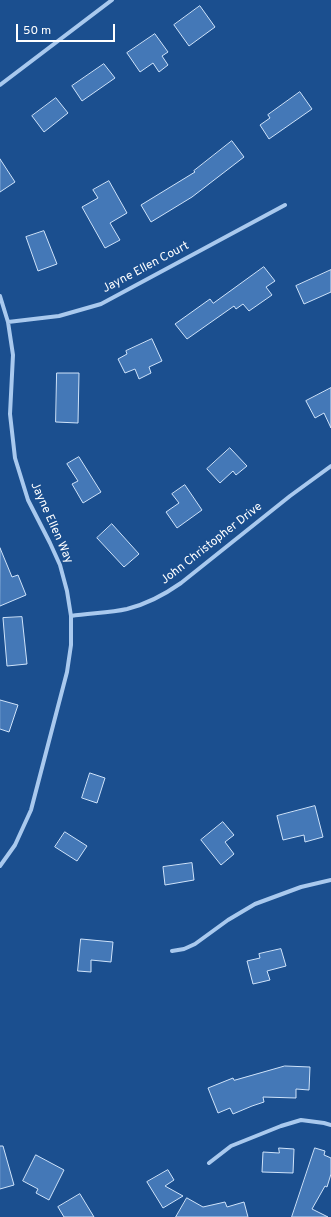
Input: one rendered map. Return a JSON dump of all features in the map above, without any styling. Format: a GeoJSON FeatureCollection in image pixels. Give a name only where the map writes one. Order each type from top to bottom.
{"type":"FeatureCollection","features":[{"type":"Feature","properties":{"kind":"street"},"geometry":{"type":"LineString","coordinates":[[0,85],[112,0]]}},
{"type":"Feature","properties":{"kind":"street","name":"Jayne Ellen Court"},"geometry":{"type":"LineString","coordinates":[[8,322],[59,316],[101,304],[285,205]]}},
{"type":"Feature","properties":{"kind":"street","name":"Jayne Ellen Way"},"geometry":{"type":"LineString","coordinates":[[0,296],[8,322],[13,355],[10,414],[15,458],[28,500],[60,565],[67,591],[71,616],[71,646],[67,672],[30,810],[15,845],[0,866]]}},
{"type":"Feature","properties":{"kind":"street","name":"John Christopher Drive"},"geometry":{"type":"LineString","coordinates":[[71,616],[126,609],[147,603],[166,594],[290,496],[331,466]]}},
{"type":"Feature","properties":{"kind":"street"},"geometry":{"type":"LineString","coordinates":[[172,951],[184,949],[195,944],[228,920],[255,904],[301,887],[331,880]]}},
{"type":"Feature","properties":{"kind":"street"},"geometry":{"type":"LineString","coordinates":[[209,1163],[231,1146],[281,1126],[301,1120],[331,1125]]}},
{"type":"Feature","properties":{"kind":"building"},"geometry":{"type":"Polygon","coordinates":[[[200,6],[215,27],[189,46],[174,25],[200,6]]]}},
{"type":"Feature","properties":{"kind":"building"},"geometry":{"type":"Polygon","coordinates":[[[155,34],[168,52],[162,56],[168,65],[159,72],[153,63],[140,72],[127,53],[155,34]]]}},
{"type":"Feature","properties":{"kind":"building"},"geometry":{"type":"Polygon","coordinates":[[[104,64],[115,78],[82,101],[72,86],[104,64]]]}},
{"type":"Feature","properties":{"kind":"building"},"geometry":{"type":"Polygon","coordinates":[[[300,92],[312,109],[269,139],[260,125],[270,118],[268,115],[300,92]]]}},
{"type":"Feature","properties":{"kind":"building"},"geometry":{"type":"Polygon","coordinates":[[[56,98],[68,113],[44,132],[32,116],[56,98]]]}},
{"type":"Feature","properties":{"kind":"building"},"geometry":{"type":"Polygon","coordinates":[[[232,141],[244,157],[192,197],[151,222],[141,205],[195,172],[194,171],[232,141]]]}},
{"type":"Feature","properties":{"kind":"building"},"geometry":{"type":"Polygon","coordinates":[[[0,159],[15,182],[0,192],[0,159]]]}},
{"type":"Feature","properties":{"kind":"building"},"geometry":{"type":"Polygon","coordinates":[[[109,181],[127,213],[110,223],[120,240],[105,248],[82,207],[98,198],[93,190],[109,181]]]}},
{"type":"Feature","properties":{"kind":"building"},"geometry":{"type":"Polygon","coordinates":[[[44,231],[57,264],[38,271],[26,237],[44,231]]]}},
{"type":"Feature","properties":{"kind":"building"},"geometry":{"type":"Polygon","coordinates":[[[264,267],[275,281],[266,287],[272,295],[249,311],[243,304],[236,309],[234,306],[187,339],[175,324],[210,299],[213,303],[264,267]]]}},
{"type":"Feature","properties":{"kind":"building"},"geometry":{"type":"Polygon","coordinates":[[[331,270],[331,292],[304,304],[296,286],[331,270]]]}},
{"type":"Feature","properties":{"kind":"building"},"geometry":{"type":"Polygon","coordinates":[[[152,339],[162,361],[149,367],[151,373],[139,379],[135,369],[125,373],[118,359],[127,354],[126,351],[152,339]]]}},
{"type":"Feature","properties":{"kind":"building"},"geometry":{"type":"Polygon","coordinates":[[[57,373],[79,373],[78,423],[56,422],[57,373]]]}},
{"type":"Feature","properties":{"kind":"building"},"geometry":{"type":"Polygon","coordinates":[[[331,388],[331,428],[324,413],[315,418],[306,401],[331,388]]]}},
{"type":"Feature","properties":{"kind":"building"},"geometry":{"type":"Polygon","coordinates":[[[230,448],[247,466],[236,475],[233,471],[220,483],[207,469],[230,448]]]}},
{"type":"Feature","properties":{"kind":"building"},"geometry":{"type":"Polygon","coordinates":[[[79,457],[101,492],[83,503],[72,484],[78,481],[67,464],[79,457]]]}},
{"type":"Feature","properties":{"kind":"building"},"geometry":{"type":"Polygon","coordinates":[[[185,485],[202,510],[177,528],[166,512],[179,503],[172,494],[185,485]]]}},
{"type":"Feature","properties":{"kind":"building"},"geometry":{"type":"Polygon","coordinates":[[[112,524],[139,554],[124,567],[97,538],[112,524]]]}},
{"type":"Feature","properties":{"kind":"building"},"geometry":{"type":"Polygon","coordinates":[[[0,548],[12,577],[18,575],[26,595],[0,606],[0,548]]]}},
{"type":"Feature","properties":{"kind":"building"},"geometry":{"type":"Polygon","coordinates":[[[22,617],[27,664],[7,666],[3,618],[22,617]]]}},
{"type":"Feature","properties":{"kind":"building"},"geometry":{"type":"Polygon","coordinates":[[[0,700],[18,705],[9,732],[0,729],[0,700]]]}},
{"type":"Feature","properties":{"kind":"building"},"geometry":{"type":"Polygon","coordinates":[[[90,773],[105,778],[97,803],[82,798],[90,773]]]}},
{"type":"Feature","properties":{"kind":"building"},"geometry":{"type":"Polygon","coordinates":[[[315,806],[323,837],[305,842],[304,835],[283,840],[277,816],[315,806]]]}},
{"type":"Feature","properties":{"kind":"building"},"geometry":{"type":"Polygon","coordinates":[[[223,822],[234,835],[225,842],[234,854],[221,865],[201,840],[223,822]]]}},
{"type":"Feature","properties":{"kind":"building"},"geometry":{"type":"Polygon","coordinates":[[[65,832],[87,846],[77,861],[55,847],[65,832]]]}},
{"type":"Feature","properties":{"kind":"building"},"geometry":{"type":"Polygon","coordinates":[[[192,863],[194,880],[165,885],[163,867],[192,863]]]}},
{"type":"Feature","properties":{"kind":"building"},"geometry":{"type":"Polygon","coordinates":[[[81,939],[113,942],[111,962],[91,960],[91,972],[78,971],[81,939]]]}},
{"type":"Feature","properties":{"kind":"building"},"geometry":{"type":"Polygon","coordinates":[[[281,949],[286,966],[267,971],[270,980],[253,984],[247,961],[260,958],[259,954],[281,949]]]}},
{"type":"Feature","properties":{"kind":"building"},"geometry":{"type":"Polygon","coordinates":[[[285,1066],[310,1067],[309,1090],[296,1089],[296,1098],[263,1097],[264,1102],[233,1114],[230,1108],[218,1113],[208,1088],[233,1078],[234,1080],[285,1066]]]}},
{"type":"Feature","properties":{"kind":"building"},"geometry":{"type":"Polygon","coordinates":[[[0,1146],[3,1146],[14,1185],[0,1189],[0,1146]]]}},
{"type":"Feature","properties":{"kind":"building"},"geometry":{"type":"Polygon","coordinates":[[[279,1148],[294,1149],[293,1173],[262,1172],[263,1152],[279,1153],[279,1148]]]}},
{"type":"Feature","properties":{"kind":"building"},"geometry":{"type":"Polygon","coordinates":[[[315,1148],[325,1151],[324,1155],[331,1158],[331,1174],[327,1187],[325,1186],[312,1209],[328,1217],[292,1217],[315,1148]]]}},
{"type":"Feature","properties":{"kind":"building"},"geometry":{"type":"Polygon","coordinates":[[[36,1155],[64,1170],[49,1200],[36,1193],[38,1189],[23,1181],[36,1155]]]}},
{"type":"Feature","properties":{"kind":"building"},"geometry":{"type":"Polygon","coordinates":[[[168,1170],[174,1180],[165,1186],[183,1196],[163,1208],[147,1182],[168,1170]]]}},
{"type":"Feature","properties":{"kind":"building"},"geometry":{"type":"Polygon","coordinates":[[[80,1194],[94,1217],[64,1217],[58,1207],[80,1194]]]}},
{"type":"Feature","properties":{"kind":"building"},"geometry":{"type":"Polygon","coordinates":[[[187,1198],[203,1207],[225,1202],[227,1207],[244,1202],[248,1217],[176,1217],[187,1198]]]}}]}
